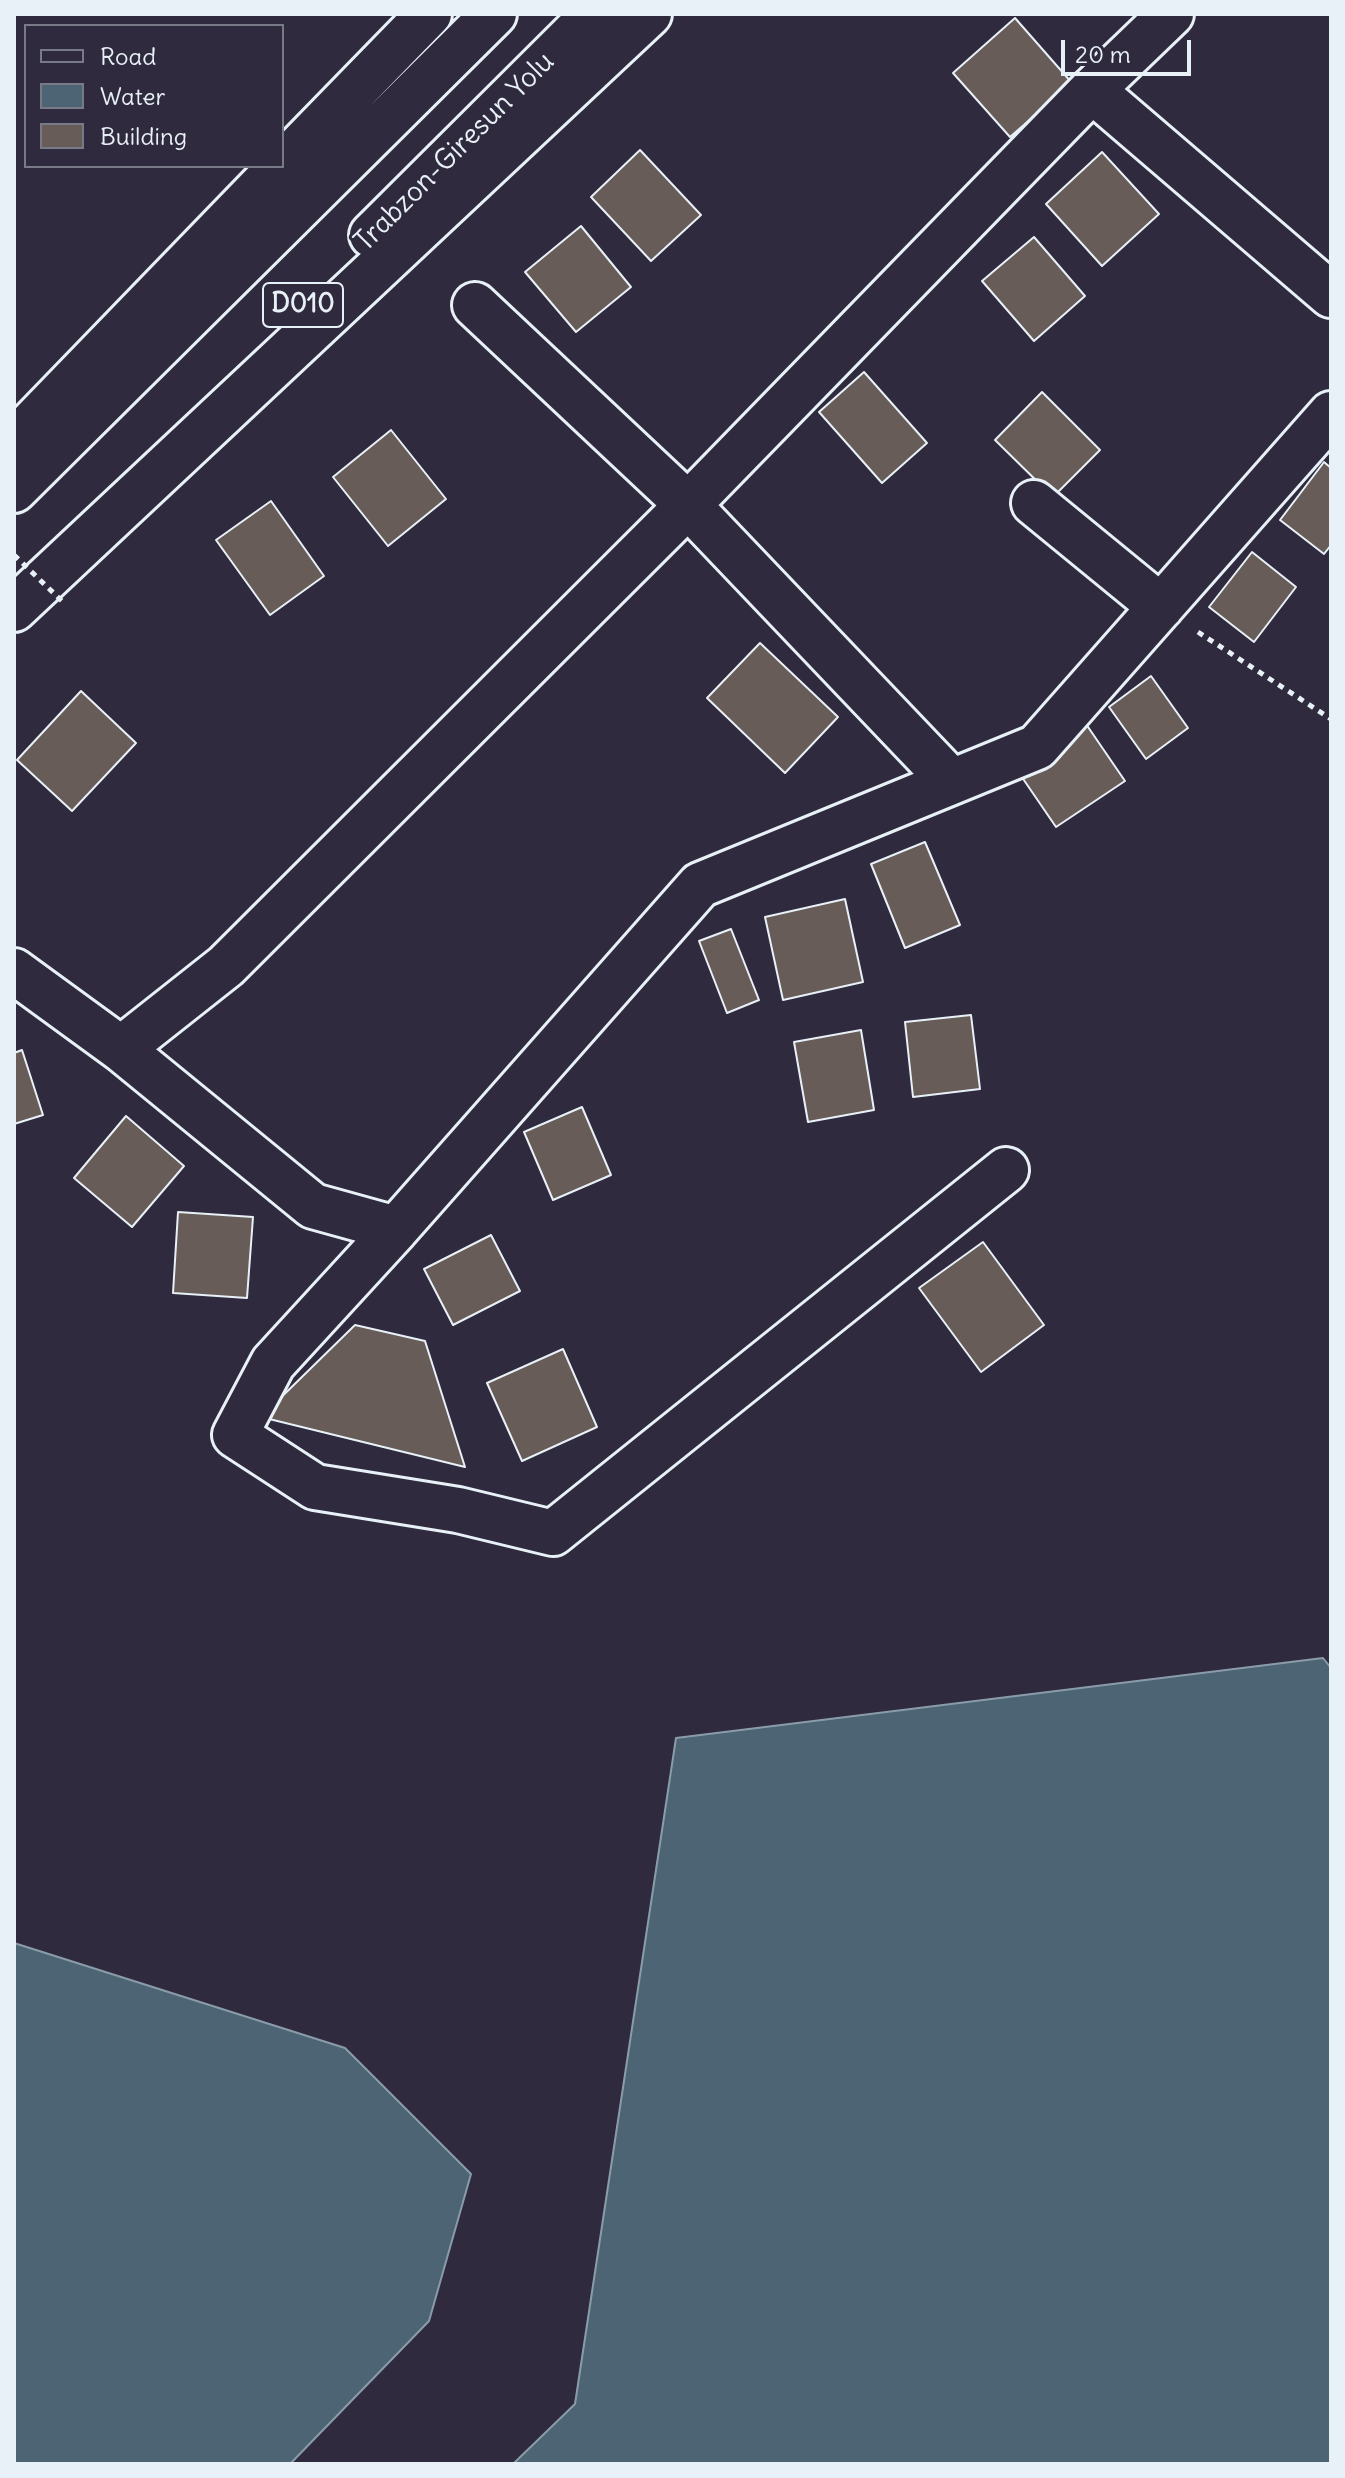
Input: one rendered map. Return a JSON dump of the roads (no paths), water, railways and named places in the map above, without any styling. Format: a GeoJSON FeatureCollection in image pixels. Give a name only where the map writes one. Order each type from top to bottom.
{"type":"FeatureCollection","features":[{"type":"Feature","properties":{"kind":"main road"},"geometry":{"type":"LineString","coordinates":[[284,162],[429,14]]}},
{"type":"Feature","properties":{"kind":"main road","name":"D010"},"geometry":{"type":"LineString","coordinates":[[14,490],[494,14]]}},
{"type":"Feature","properties":{"kind":"main road","name":"Trabzon-Giresun Yolu"},"geometry":{"type":"LineString","coordinates":[[14,598],[594,14]]}},
{"type":"Feature","properties":{"kind":"main road"},"geometry":{"type":"LineString","coordinates":[[14,609],[649,14]]}},
{"type":"Feature","properties":{"kind":"main road"},"geometry":{"type":"LineString","coordinates":[[121,1049],[226,966],[688,505],[1092,90],[1171,14]]}},
{"type":"Feature","properties":{"kind":"main road"},"geometry":{"type":"LineString","coordinates":[[1092,90],[1331,295]]}},
{"type":"Feature","properties":{"kind":"main road"},"geometry":{"type":"LineString","coordinates":[[17,435],[278,168]]}},
{"type":"Feature","properties":{"kind":"main road"},"geometry":{"type":"LineString","coordinates":[[475,305],[688,505],[951,781]]}},
{"type":"Feature","properties":{"kind":"main road"},"geometry":{"type":"LineString","coordinates":[[1006,1170],[553,1533],[458,1510],[315,1487],[235,1435],[273,1363],[396,1229],[700,885],[1037,747],[1331,414]]}},
{"type":"Feature","properties":{"kind":"main road"},"geometry":{"type":"LineString","coordinates":[[1034,503],[1161,607]]}},
{"type":"Feature","properties":{"kind":"main road"},"geometry":{"type":"LineString","coordinates":[[14,971],[121,1049],[313,1206],[396,1229]]}},
{"type":"Feature","properties":{"kind":"water"},"geometry":{"type":"Polygon","coordinates":[[[1323,1658],[1331,1668],[1331,2464],[513,2464],[575,2404],[676,1738],[1323,1658]]]}},
{"type":"Feature","properties":{"kind":"water"},"geometry":{"type":"Polygon","coordinates":[[[14,1943],[345,2048],[471,2174],[429,2321],[290,2464],[14,2464],[14,1943]]]}}]}
